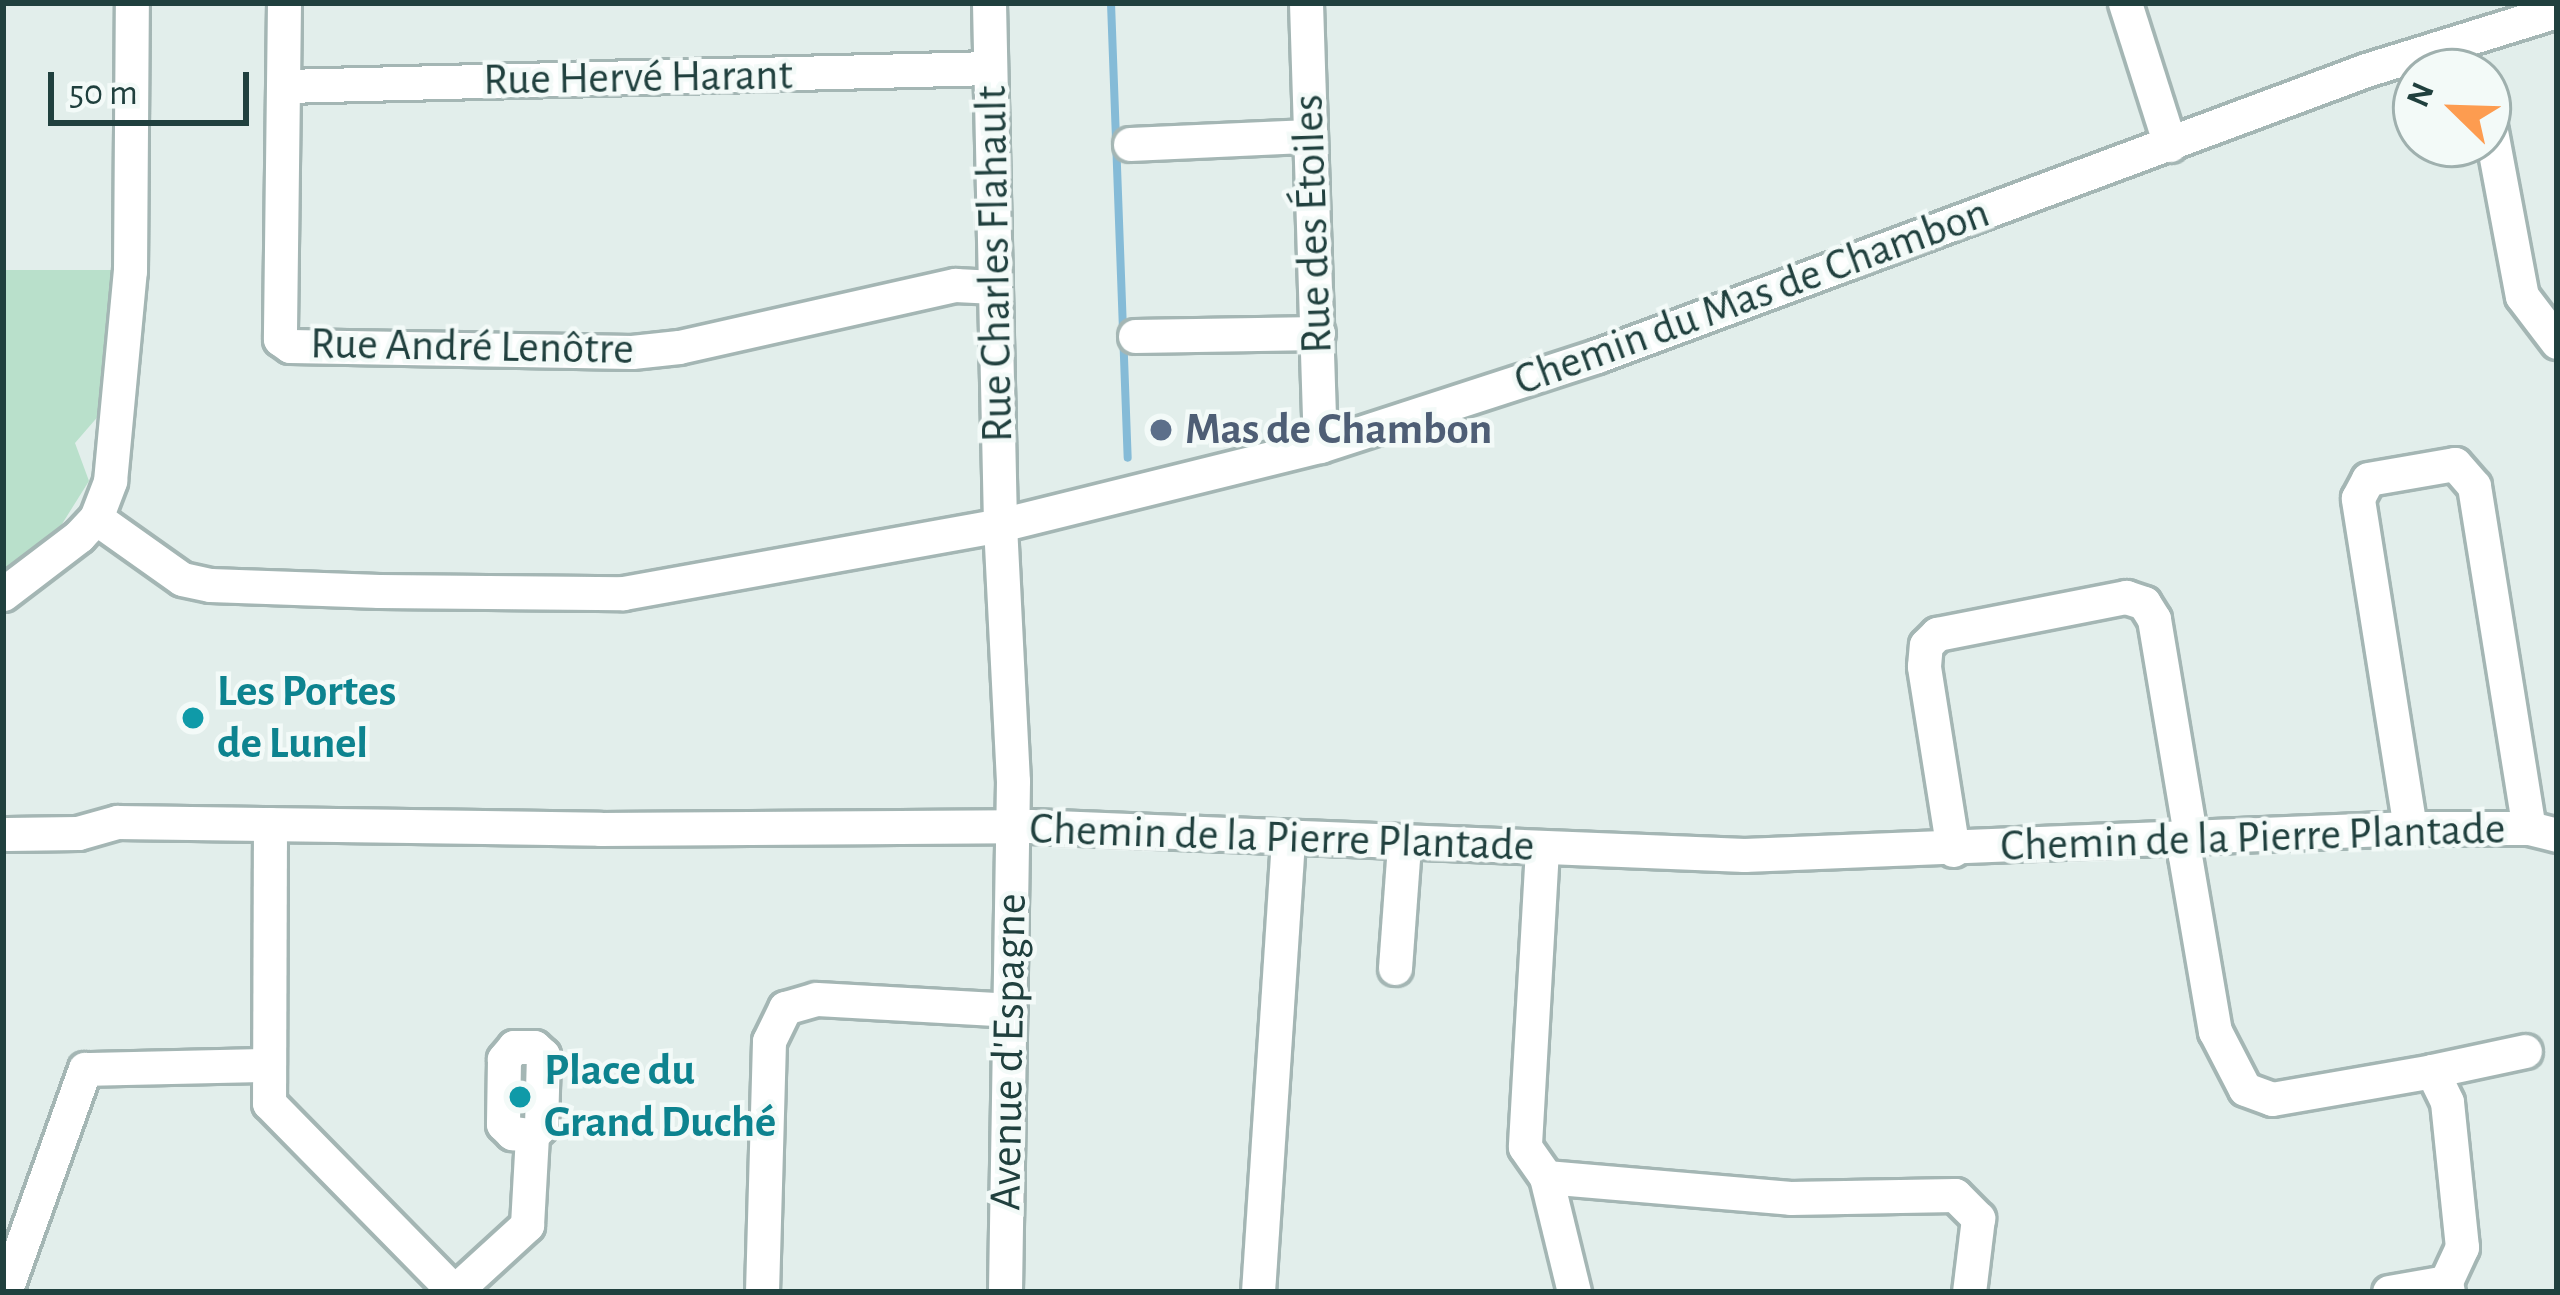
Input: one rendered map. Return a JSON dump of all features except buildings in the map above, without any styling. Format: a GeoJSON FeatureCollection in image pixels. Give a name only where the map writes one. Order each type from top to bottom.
{"type":"FeatureCollection","features":[{"type":"Feature","properties":{"kind":"street"},"geometry":{"type":"LineString","coordinates":[[3,594],[96,518],[110,481],[130,271],[132,3]]}},
{"type":"Feature","properties":{"kind":"street","name":"Rue André Lenôtre"},"geometry":{"type":"LineString","coordinates":[[284,3],[280,340],[290,346],[632,352],[679,347],[955,285],[995,287]]}},
{"type":"Feature","properties":{"kind":"street","name":"Rue Charles Flahault"},"geometry":{"type":"LineString","coordinates":[[989,3],[1000,525]]}},
{"type":"Feature","properties":{"kind":"street","name":"Rue des Étoiles"},"geometry":{"type":"LineString","coordinates":[[1306,3],[1320,446]]}},
{"type":"Feature","properties":{"kind":"street"},"geometry":{"type":"LineString","coordinates":[[2125,3],[2170,145]]}},
{"type":"Feature","properties":{"kind":"street","name":"Chemin du Mas de Chambon"},"geometry":{"type":"LineString","coordinates":[[2491,48],[2557,11]]}},
{"type":"Feature","properties":{"kind":"street","name":"Chemin du Mas de Chambon"},"geometry":{"type":"LineString","coordinates":[[96,518],[182,579],[210,585],[379,591],[623,592],[1000,525],[1320,446],[1598,356],[2366,70],[2392,67]]}},
{"type":"Feature","properties":{"kind":"street","name":"Rue Hervé Harant"},"geometry":{"type":"LineString","coordinates":[[286,86],[991,68]]}},
{"type":"Feature","properties":{"kind":"street"},"geometry":{"type":"LineString","coordinates":[[1130,144],[1309,136]]}},
{"type":"Feature","properties":{"kind":"street"},"geometry":{"type":"LineString","coordinates":[[2498,168],[2522,296],[2557,343]]}},
{"type":"Feature","properties":{"kind":"street"},"geometry":{"type":"LineString","coordinates":[[1135,336],[1318,333]]}},
{"type":"Feature","properties":{"kind":"street"},"geometry":{"type":"LineString","coordinates":[[2410,828],[2358,498],[2368,479],[2455,464],[2474,486],[2543,831]]}},
{"type":"Feature","properties":{"kind":"street","name":"Avenue d'Espagne"},"geometry":{"type":"LineString","coordinates":[[1000,525],[1014,827],[1005,1292]]}},
{"type":"Feature","properties":{"kind":"street"},"geometry":{"type":"LineString","coordinates":[[1953,850],[1924,666],[1926,645],[1937,634],[2126,597],[2144,602],[2154,619],[2187,838],[2185,856],[2215,1031],[2245,1090],[2272,1099],[2525,1051]]}},
{"type":"Feature","properties":{"kind":"street","name":"Chemin de la Pierre Plantade"},"geometry":{"type":"LineString","coordinates":[[4,834],[78,833],[117,822],[1014,827],[1744,855],[2410,828],[2543,831]]}},
{"type":"Feature","properties":{"kind":"street"},"geometry":{"type":"LineString","coordinates":[[269,824],[269,1103],[455,1292],[527,1225],[532,1136]]}},
{"type":"Feature","properties":{"kind":"street"},"geometry":{"type":"LineString","coordinates":[[1258,1292],[1288,840]]}},
{"type":"Feature","properties":{"kind":"street"},"geometry":{"type":"LineString","coordinates":[[1396,968],[1404,844]]}},
{"type":"Feature","properties":{"kind":"street"},"geometry":{"type":"LineString","coordinates":[[1542,849],[1525,1147],[1546,1177],[1574,1292]]}},
{"type":"Feature","properties":{"kind":"street"},"geometry":{"type":"LineString","coordinates":[[762,1292],[769,1041],[785,1008],[817,999],[1010,1010]]}},
{"type":"Feature","properties":{"kind":"street"},"geometry":{"type":"LineString","coordinates":[[5,1292],[85,1069],[268,1065]]}},
{"type":"Feature","properties":{"kind":"street"},"geometry":{"type":"LineString","coordinates":[[2389,1292],[2447,1287],[2462,1247],[2446,1102],[2432,1071]]}},
{"type":"Feature","properties":{"kind":"street"},"geometry":{"type":"LineString","coordinates":[[1546,1177],[1790,1198],[1954,1195],[1978,1218],[1970,1292]]}},
{"type":"Feature","properties":{"kind":"green space"},"geometry":{"type":"Polygon","coordinates":[[[3,270],[114,270],[107,406],[75,443],[89,481],[57,532],[3,572],[3,270]]]}},
{"type":"Feature","properties":{"kind":"waterway"},"geometry":{"type":"LineString","coordinates":[[1111,3],[1128,458]]}},
{"type":"Feature","properties":{"kind":"place","name":"Mas de Chambon"},"geometry":{"type":"Point","coordinates":[1161,430]}},
{"type":"Feature","properties":{"kind":"place","name":"Les Portes de Lunel"},"geometry":{"type":"Point","coordinates":[193,718]}},
{"type":"Feature","properties":{"kind":"place","name":"Place du Grand Duché"},"geometry":{"type":"Point","coordinates":[520,1097]}}]}
